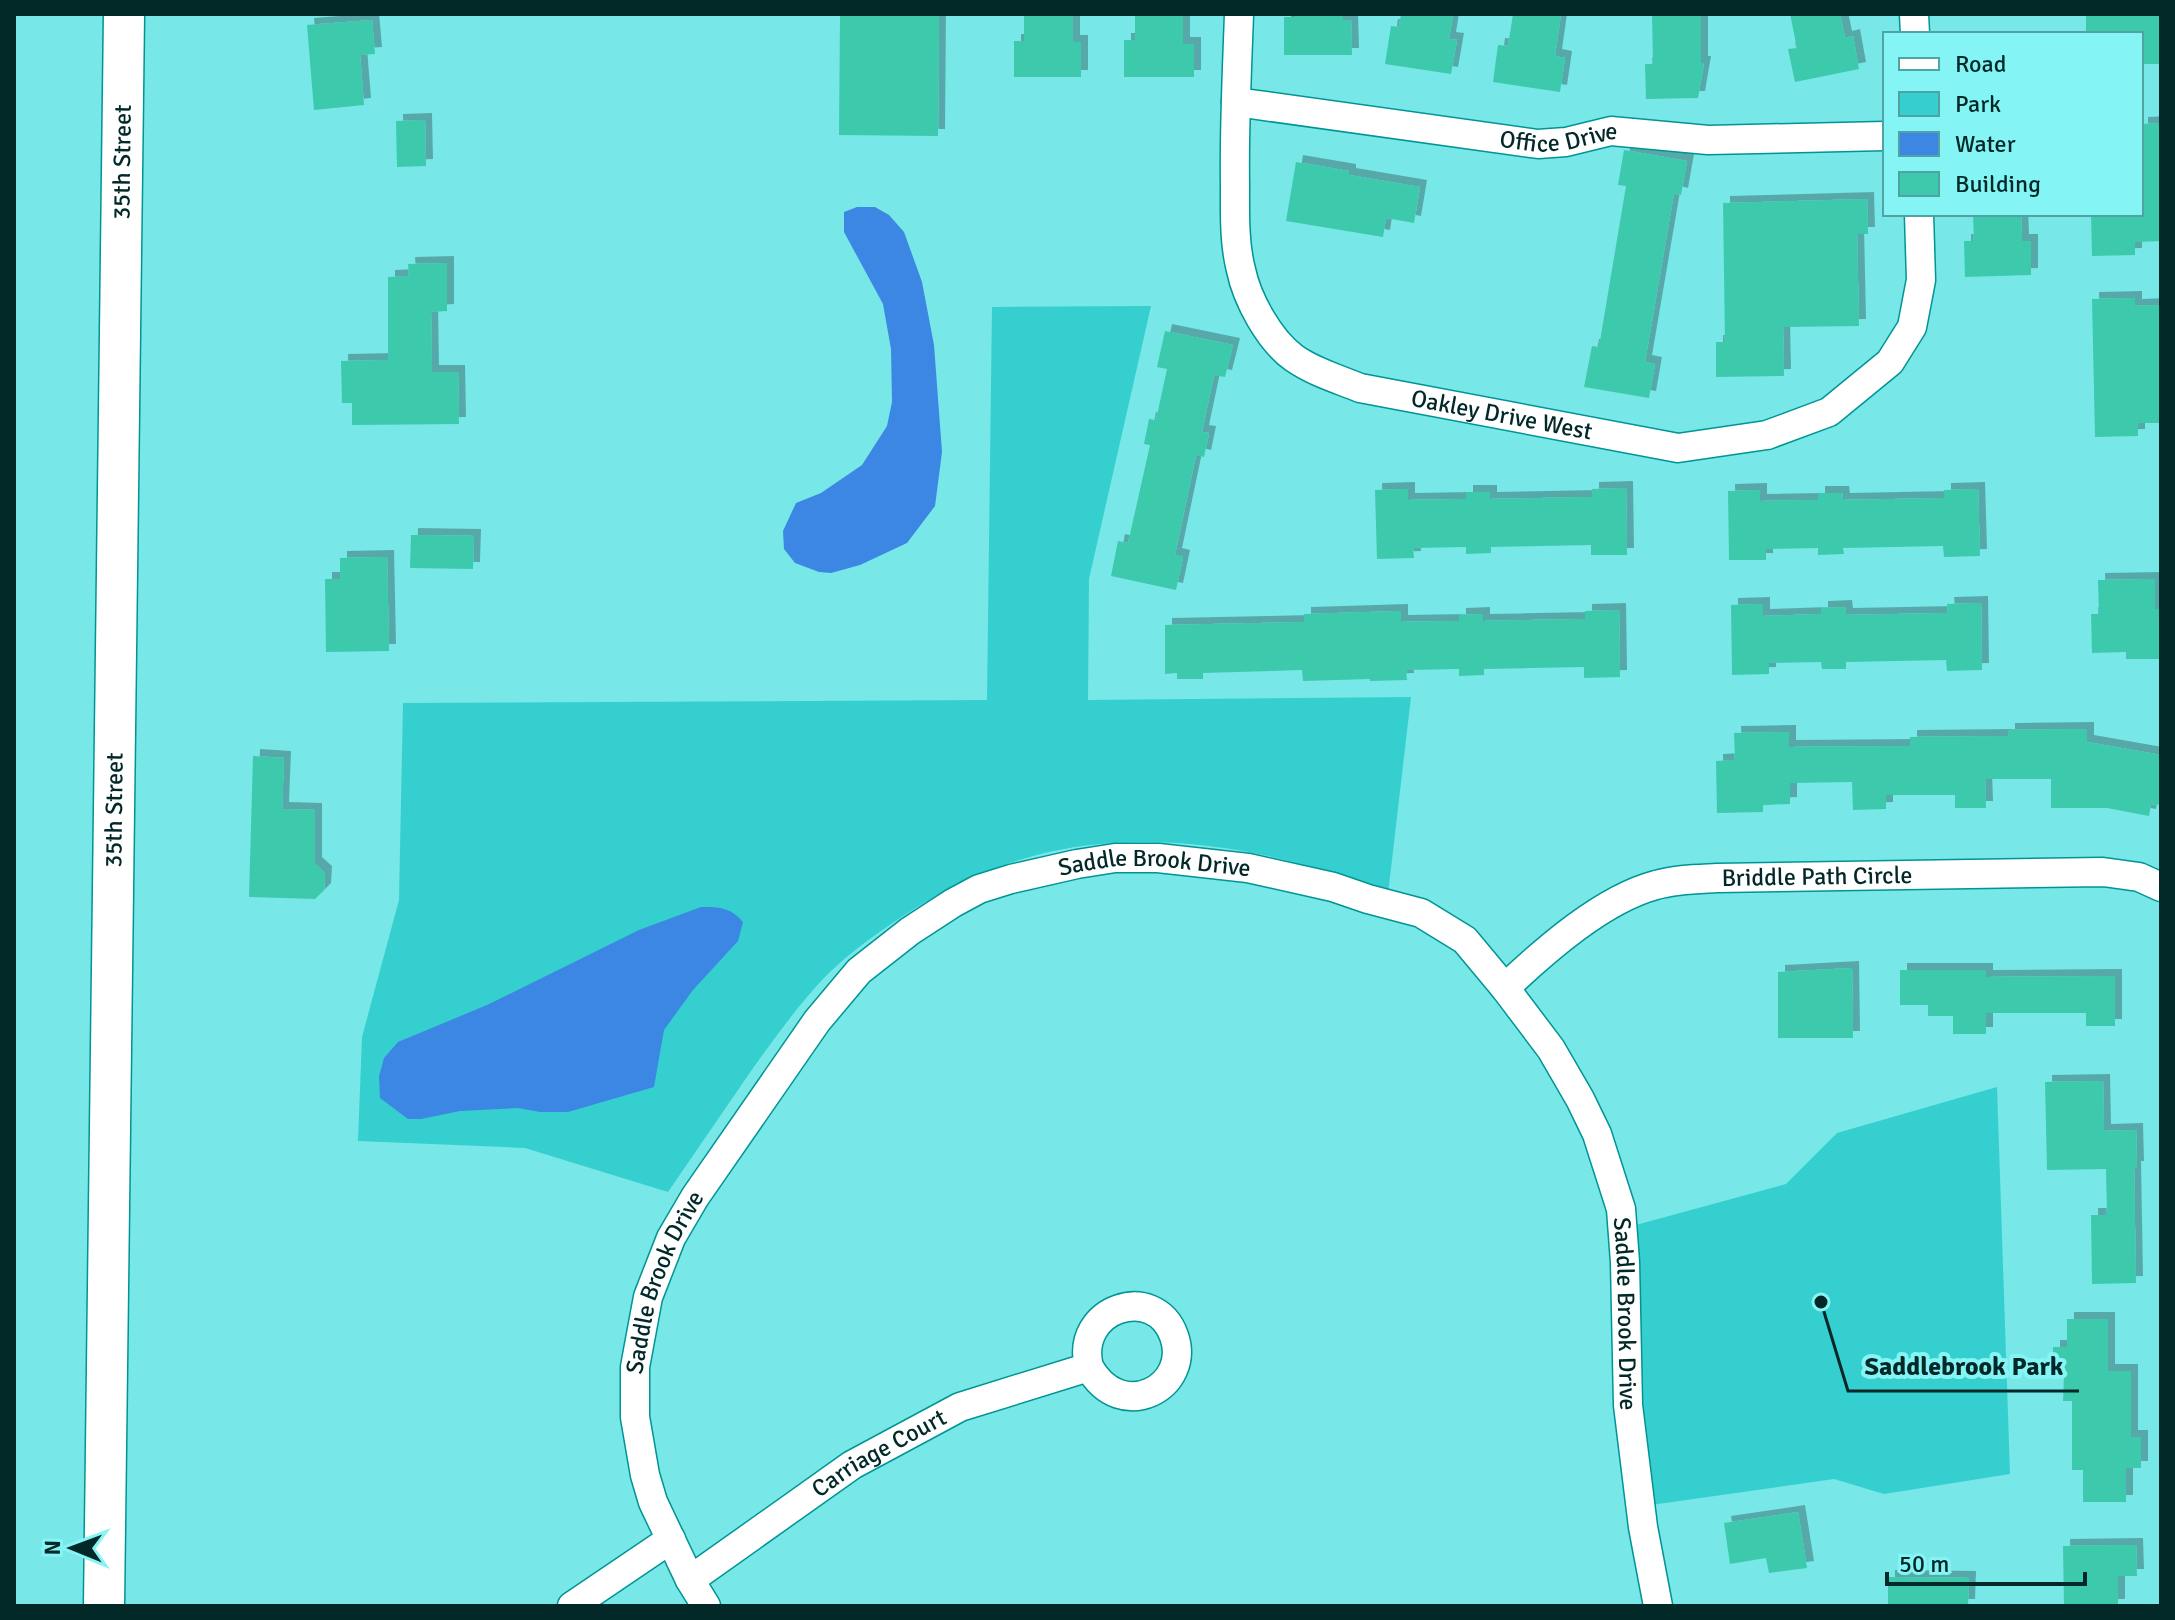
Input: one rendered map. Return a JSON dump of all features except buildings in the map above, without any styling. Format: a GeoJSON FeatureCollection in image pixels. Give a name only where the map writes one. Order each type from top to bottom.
{"type":"FeatureCollection","features":[{"type":"Feature","properties":{"kind":"street","name":"35th Street"},"geometry":{"type":"LineString","coordinates":[[104,1606],[124,14]]}},
{"type":"Feature","properties":{"kind":"street","name":"Oakley Drive West"},"geometry":{"type":"LineString","coordinates":[[1239,14],[1234,137],[1235,233],[1240,267],[1252,303],[1266,327],[1292,357],[1323,374],[1360,388],[1678,448],[1767,435],[1829,412],[1890,362],[1912,327],[1921,280],[1919,216]]}},
{"type":"Feature","properties":{"kind":"street","name":"Office Drive"},"geometry":{"type":"LineString","coordinates":[[1236,102],[1538,144],[1566,142],[1611,131],[1708,140],[1883,136]]}},
{"type":"Feature","properties":{"kind":"street","name":"Saddle Brook Drive"},"geometry":{"type":"LineString","coordinates":[[706,1606],[690,1580],[653,1502],[635,1417],[635,1367],[648,1297],[663,1256],[695,1197],[817,1021],[859,971],[910,931],[979,889],[1044,871],[1115,858],[1158,858],[1248,868],[1421,913],[1465,940],[1551,1049],[1597,1134],[1621,1209],[1628,1405],[1643,1527],[1658,1606]]}},
{"type":"Feature","properties":{"kind":"street","name":"Briddle Path Circle"},"geometry":{"type":"LineString","coordinates":[[1505,988],[1543,953],[1619,899],[1672,881],[2103,872],[2139,877],[2161,887]]}},
{"type":"Feature","properties":{"kind":"street","name":"Carriage Court"},"geometry":{"type":"LineString","coordinates":[[690,1580],[852,1465],[960,1407],[1089,1367]]}},
{"type":"Feature","properties":{"kind":"street"},"geometry":{"type":"LineString","coordinates":[[572,1606],[671,1539]]}},
{"type":"Feature","properties":{"kind":"green space"},"geometry":{"type":"Polygon","coordinates":[[[1151,306],[1089,579],[1088,700],[1411,697],[1388,894],[1347,878],[1259,854],[1213,846],[1167,843],[1077,847],[1033,856],[977,876],[941,893],[891,924],[854,951],[821,981],[769,1046],[668,1192],[525,1148],[358,1141],[362,1037],[399,900],[403,703],[987,700],[992,307],[1151,306]]]}},
{"type":"Feature","properties":{"kind":"green space"},"geometry":{"type":"Polygon","coordinates":[[[1997,1087],[2010,1474],[1884,1494],[1834,1479],[1651,1505],[1641,1379],[1636,1225],[1786,1184],[1837,1133],[1997,1087]]]}},
{"type":"Feature","properties":{"kind":"water"},"geometry":{"type":"Polygon","coordinates":[[[857,207],[875,207],[889,215],[904,232],[922,282],[934,345],[942,452],[935,506],[907,543],[860,565],[831,573],[819,572],[795,563],[784,549],[783,531],[796,503],[821,493],[862,465],[887,426],[892,402],[891,349],[883,304],[844,232],[844,212],[857,207]]]}},
{"type":"Feature","properties":{"kind":"water"},"geometry":{"type":"Polygon","coordinates":[[[701,907],[724,909],[743,922],[738,941],[693,990],[664,1030],[654,1087],[568,1112],[518,1108],[460,1111],[421,1119],[408,1119],[380,1098],[379,1076],[384,1058],[398,1042],[487,1005],[639,930],[701,907]]]}},
{"type":"Feature","properties":{"kind":"place","name":"Saddlebrook Park"},"geometry":{"type":"Point","coordinates":[1821,1302]}}]}
